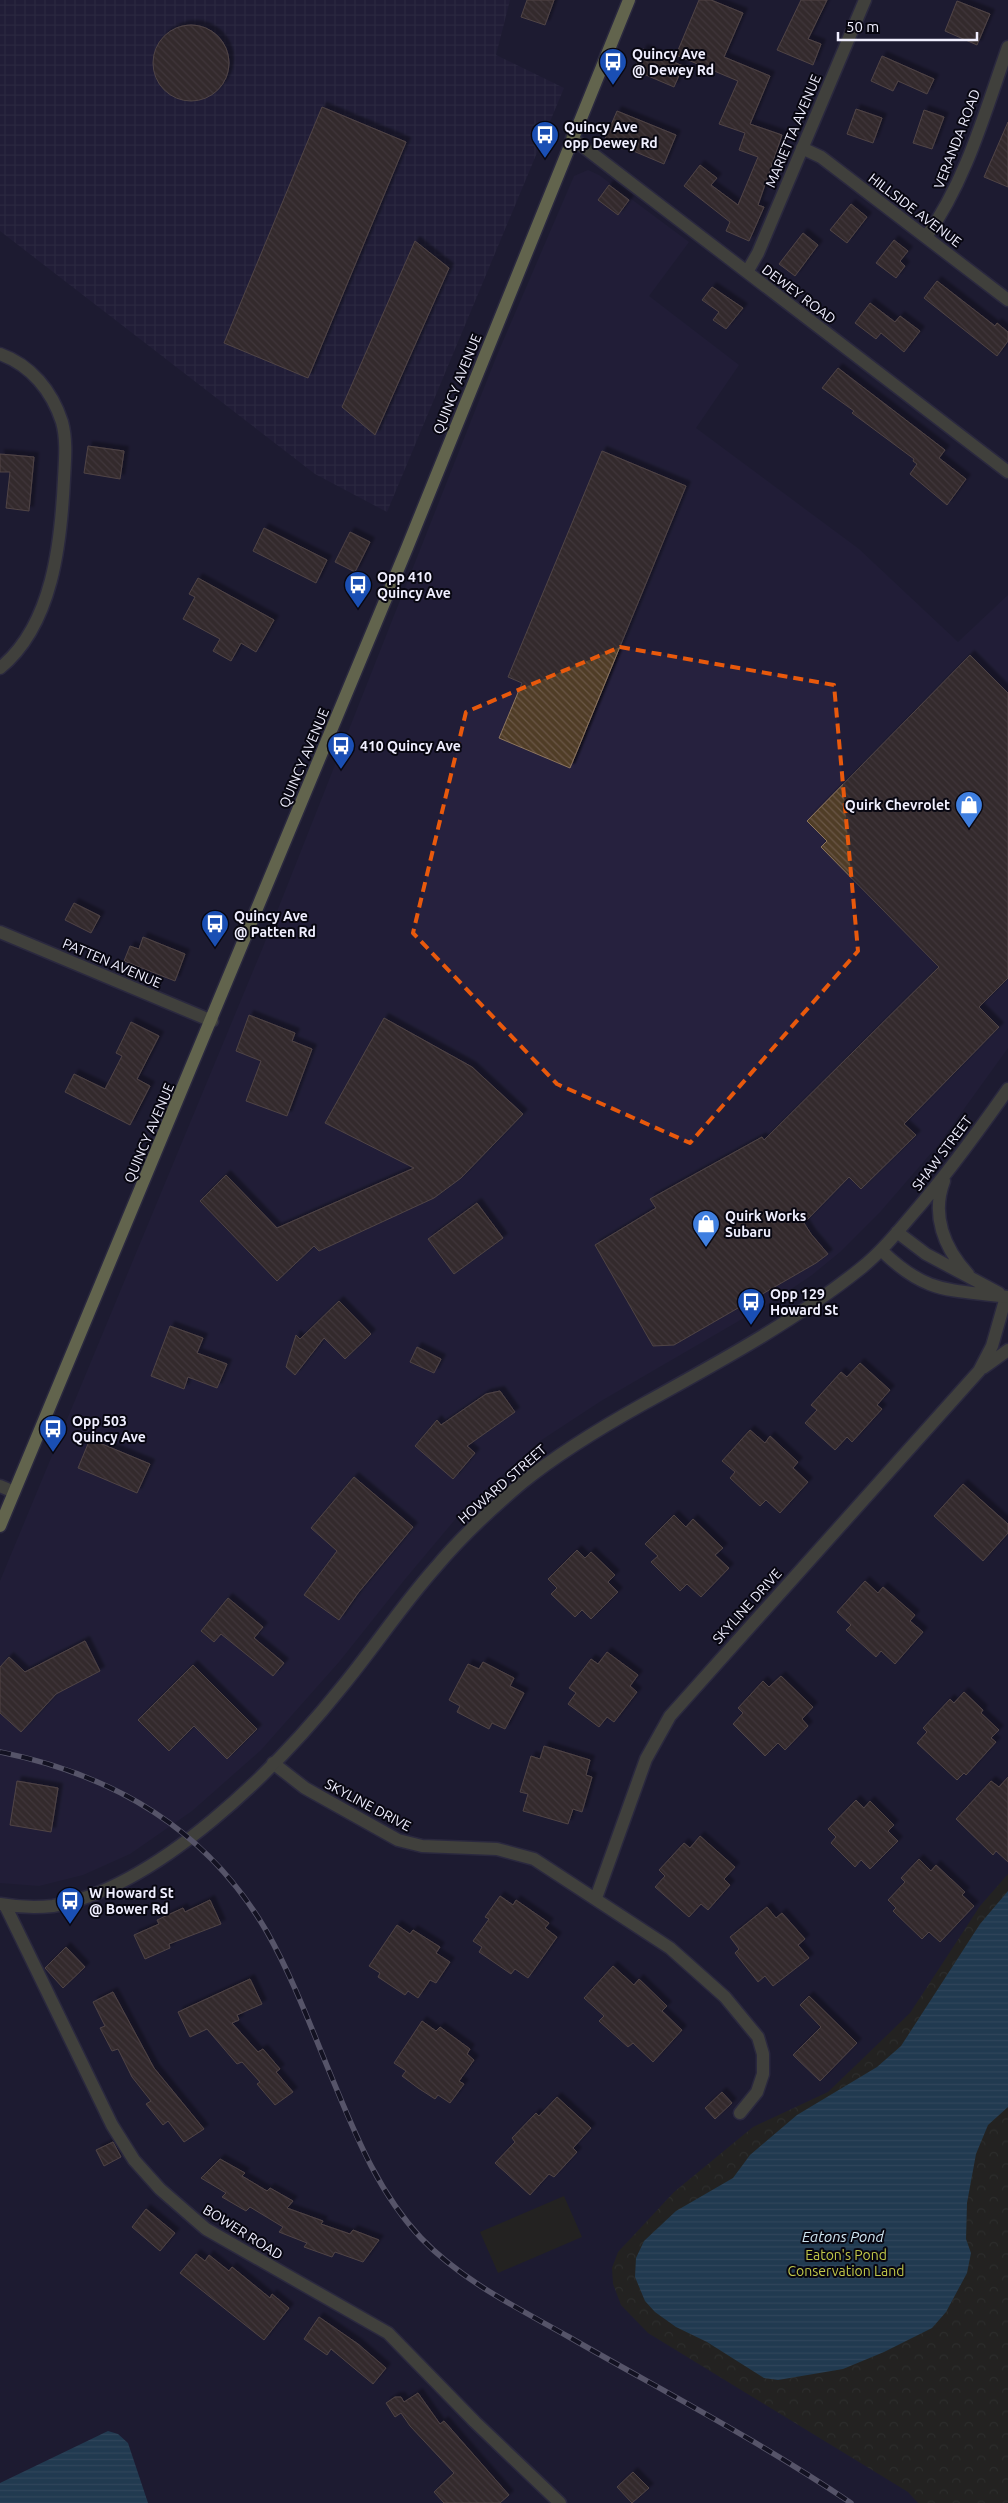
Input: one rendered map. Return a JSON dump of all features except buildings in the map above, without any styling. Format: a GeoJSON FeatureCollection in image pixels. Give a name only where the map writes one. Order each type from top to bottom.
{"type":"FeatureCollection","features":[{"type":"Feature","properties":{"kind":"main road","name":"QUINCY AVENUE"},"geometry":{"type":"LineString","coordinates":[[0,1526],[212,1021],[420,517],[629,0]]}},
{"type":"Feature","properties":{"kind":"street","name":"MARIETTA AVENUE"},"geometry":{"type":"LineString","coordinates":[[746,272],[758,253],[865,0]]}},
{"type":"Feature","properties":{"kind":"street","name":"VERANDA ROAD"},"geometry":{"type":"LineString","coordinates":[[926,237],[945,210],[962,171],[1008,47]]}},
{"type":"Feature","properties":{"kind":"street","name":"DEWEY ROAD"},"geometry":{"type":"LineString","coordinates":[[572,138],[1008,472]]}},
{"type":"Feature","properties":{"kind":"street","name":"HILLSIDE AVENUE"},"geometry":{"type":"LineString","coordinates":[[802,148],[821,157],[1008,300]]}},
{"type":"Feature","properties":{"kind":"street"},"geometry":{"type":"LineString","coordinates":[[0,354],[28,369],[43,385],[58,412],[65,440],[60,527],[48,586],[30,633],[20,649],[0,668]]}},
{"type":"Feature","properties":{"kind":"street","name":"PATTEN AVENUE"},"geometry":{"type":"LineString","coordinates":[[0,932],[212,1021]]}},
{"type":"Feature","properties":{"kind":"street","name":"SHAW STREET"},"geometry":{"type":"LineString","coordinates":[[897,1232],[947,1173],[1008,1089]]}},
{"type":"Feature","properties":{"kind":"street"},"geometry":{"type":"LineString","coordinates":[[947,1173],[939,1196],[939,1223],[952,1252],[973,1280]]}},
{"type":"Feature","properties":{"kind":"street"},"geometry":{"type":"LineString","coordinates":[[897,1232],[926,1254],[1007,1297]]}},
{"type":"Feature","properties":{"kind":"street","name":"HOWARD STREET"},"geometry":{"type":"LineString","coordinates":[[3,1904],[52,1906],[102,1890],[159,1859],[210,1821],[273,1763],[341,1689],[437,1565],[473,1527],[513,1490],[542,1467],[586,1437],[800,1311],[849,1278],[881,1250],[897,1232]]}},
{"type":"Feature","properties":{"kind":"street"},"geometry":{"type":"LineString","coordinates":[[881,1250],[900,1267],[928,1284],[957,1292],[1007,1297]]}},
{"type":"Feature","properties":{"kind":"street","name":"SKYLINE DRIVE"},"geometry":{"type":"LineString","coordinates":[[979,1371],[992,1346],[1007,1297]]}},
{"type":"Feature","properties":{"kind":"street","name":"SKYLINE DRIVE"},"geometry":{"type":"LineString","coordinates":[[596,1898],[646,1759],[670,1716],[979,1371],[1008,1350]]}},
{"type":"Feature","properties":{"kind":"street"},"geometry":{"type":"LineString","coordinates":[[0,1486],[14,1492]]}},
{"type":"Feature","properties":{"kind":"street","name":"SKYLINE DRIVE"},"geometry":{"type":"LineString","coordinates":[[273,1763],[305,1788],[398,1840],[422,1846],[483,1847],[522,1854],[544,1864],[661,1941],[690,1964],[724,1997],[753,2030],[763,2054],[763,2074],[757,2092],[740,2114]]}},
{"type":"Feature","properties":{"kind":"street","name":"BOWER ROAD"},"geometry":{"type":"LineString","coordinates":[[3,1904],[112,2125],[134,2160],[160,2189],[206,2229],[388,2332],[475,2422],[560,2503]]}},
{"type":"Feature","properties":{"kind":"highlighted area"},"geometry":{"type":"Polygon","coordinates":[[[620,647],[834,685],[858,951],[690,1143],[557,1084],[413,933],[466,712],[620,647]]]}},
{"type":"Feature","properties":{"kind":"shaded area"},"geometry":{"type":"Polygon","coordinates":[[[0,0],[510,0],[496,55],[564,88],[387,512],[315,474],[0,231],[0,0]]]}},
{"type":"Feature","properties":{"kind":"shaded area"},"geometry":{"type":"Polygon","coordinates":[[[588,170],[599,175],[689,242],[649,296],[739,365],[696,428],[859,549],[958,642],[1008,595],[1008,1048],[938,1145],[881,1211],[840,1252],[812,1275],[778,1298],[601,1401],[540,1441],[463,1510],[339,1662],[261,1750],[192,1811],[130,1854],[83,1875],[39,1886],[0,1883],[0,1581],[263,947],[497,355],[574,176],[588,170]]]}},
{"type":"Feature","properties":{"kind":"green space","name":"Eatons Pond"},"geometry":{"type":"Polygon","coordinates":[[[1008,1874],[1008,2503],[918,2503],[908,2492],[648,2333],[621,2305],[613,2284],[612,2268],[618,2252],[674,2192],[753,2127],[828,2092],[910,2013],[980,1906],[1008,1874]]]}},
{"type":"Feature","properties":{"kind":"green space"},"geometry":{"type":"Polygon","coordinates":[[[564,2196],[582,2237],[498,2273],[480,2232],[564,2196]]]}},
{"type":"Feature","properties":{"kind":"water","name":"Eatons Pond"},"geometry":{"type":"Polygon","coordinates":[[[1008,1891],[1008,2107],[988,2125],[976,2154],[967,2203],[966,2239],[971,2253],[967,2273],[946,2312],[932,2328],[884,2352],[843,2369],[778,2380],[764,2378],[707,2342],[676,2327],[655,2312],[645,2301],[635,2277],[636,2258],[644,2241],[676,2211],[733,2178],[750,2155],[797,2115],[877,2067],[901,2046],[980,1924],[1008,1891]]]}},
{"type":"Feature","properties":{"kind":"water"},"geometry":{"type":"Polygon","coordinates":[[[108,2431],[118,2434],[128,2443],[148,2503],[0,2503],[0,2483],[108,2431]]]}},
{"type":"Feature","properties":{"kind":"railway"},"geometry":{"type":"LineString","coordinates":[[0,1752],[42,1762],[81,1775],[119,1792],[154,1812],[186,1836],[216,1864],[243,1896],[267,1932],[302,2004],[359,2142],[380,2182],[406,2220],[437,2253],[454,2268],[491,2293],[747,2438],[851,2503]]}},
{"type":"Feature","properties":{"kind":"place","name":"Quincy Ave @ Dewey Rd"},"geometry":{"type":"Point","coordinates":[613,86]}},
{"type":"Feature","properties":{"kind":"place","name":"Quincy Ave opp Dewey Rd"},"geometry":{"type":"Point","coordinates":[545,159]}},
{"type":"Feature","properties":{"kind":"place","name":"Opp 410 Quincy Ave"},"geometry":{"type":"Point","coordinates":[358,609]}},
{"type":"Feature","properties":{"kind":"place","name":"410 Quincy Ave"},"geometry":{"type":"Point","coordinates":[341,770]}},
{"type":"Feature","properties":{"kind":"place","name":"Quirk Chevrolet"},"geometry":{"type":"Point","coordinates":[969,829]}},
{"type":"Feature","properties":{"kind":"place","name":"Quincy Ave @ Patten Rd"},"geometry":{"type":"Point","coordinates":[215,948]}},
{"type":"Feature","properties":{"kind":"place","name":"Quirk Works Subaru"},"geometry":{"type":"Point","coordinates":[706,1248]}},
{"type":"Feature","properties":{"kind":"place","name":"Opp 129 Howard St"},"geometry":{"type":"Point","coordinates":[751,1326]}},
{"type":"Feature","properties":{"kind":"place","name":"Opp 503 Quincy Ave"},"geometry":{"type":"Point","coordinates":[53,1453]}},
{"type":"Feature","properties":{"kind":"place","name":"W Howard St @ Bower Rd"},"geometry":{"type":"Point","coordinates":[70,1925]}},
{"type":"Feature","properties":{"kind":"park label","name":"Eaton's Pond Conservation Land"},"geometry":{"type":"Point","coordinates":[846,2264]}}]}
